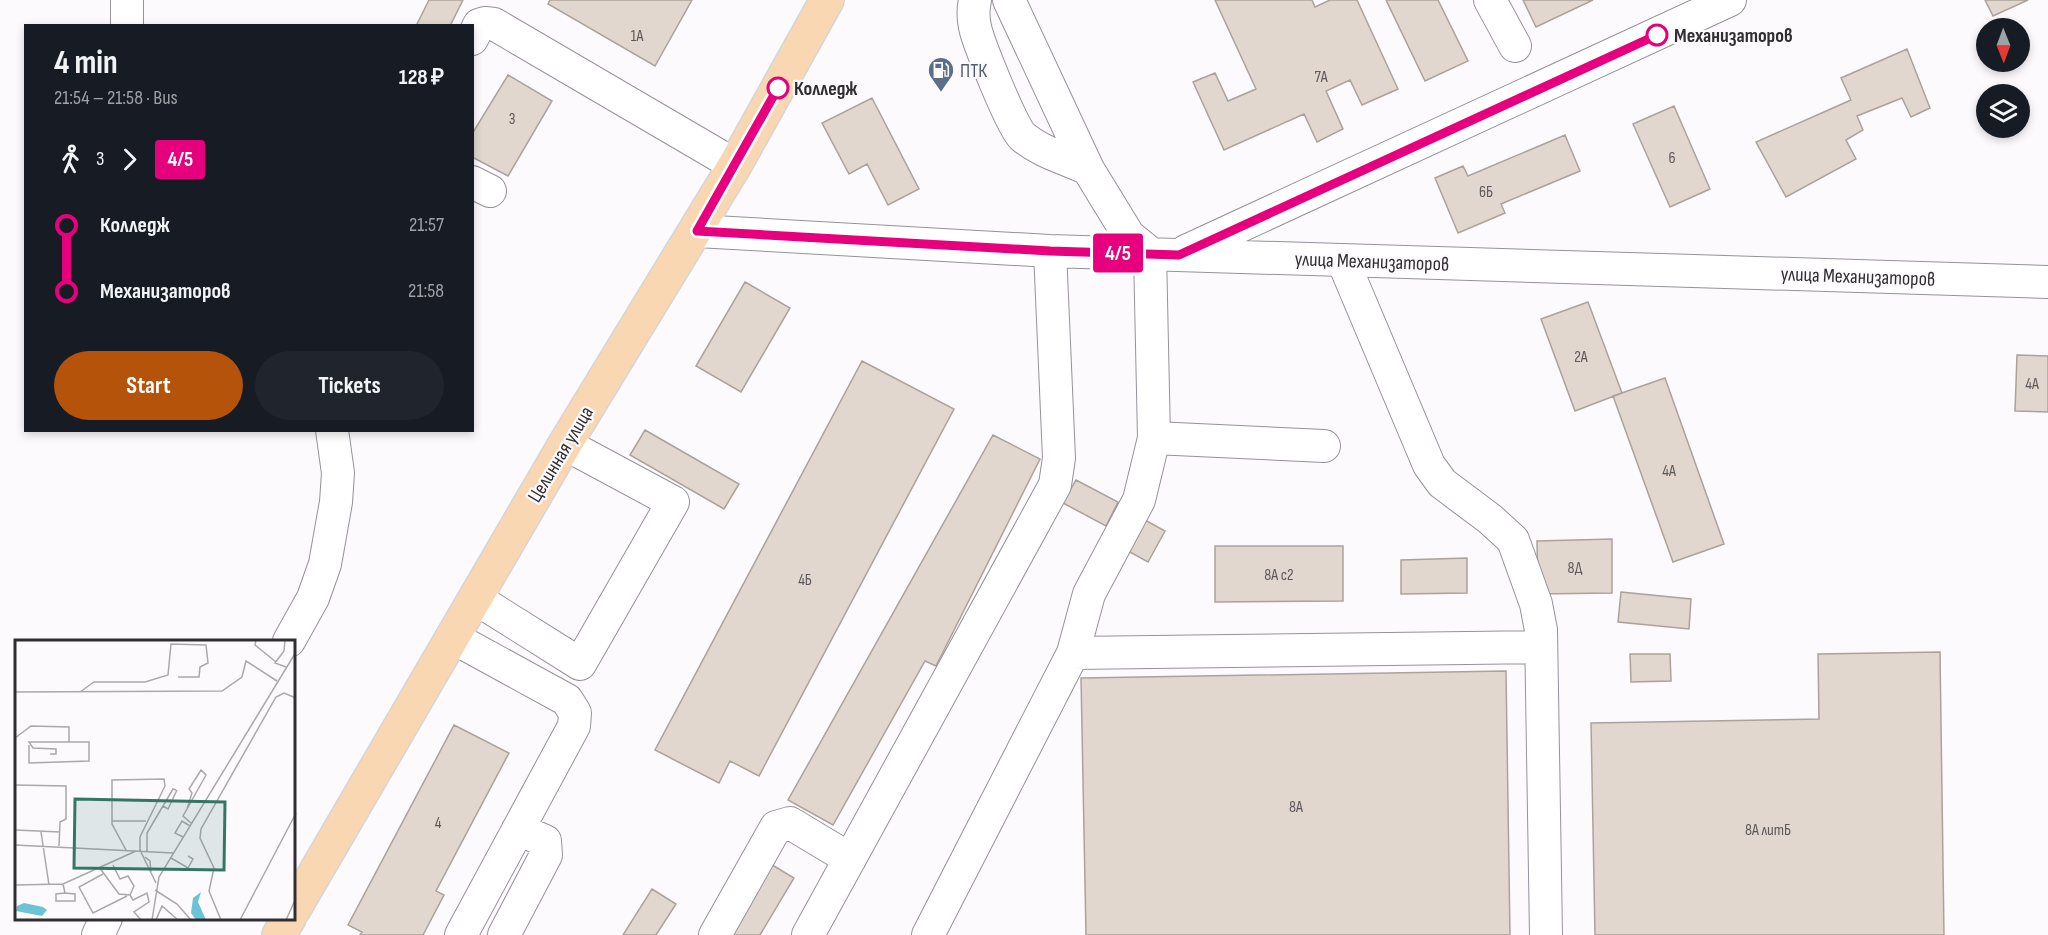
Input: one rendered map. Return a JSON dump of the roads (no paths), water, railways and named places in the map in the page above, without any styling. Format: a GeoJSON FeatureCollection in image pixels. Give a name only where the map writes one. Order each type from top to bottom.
{"type":"FeatureCollection","features":[{"type":"Feature","properties":{"kind":"main road","name":"Целинная улица"},"geometry":{"type":"LineString","coordinates":[[296,906],[565,444],[697,231],[827,0]]}},
{"type":"Feature","properties":{"kind":"main road"},"geometry":{"type":"LineString","coordinates":[[279,935],[288,920]]}},
{"type":"Feature","properties":{"kind":"street"},"geometry":{"type":"LineString","coordinates":[[127,0],[127,24]]}},
{"type":"Feature","properties":{"kind":"street"},"geometry":{"type":"LineString","coordinates":[[975,0],[973,10],[976,29],[1008,111],[1020,135],[1035,145],[1088,169]]}},
{"type":"Feature","properties":{"kind":"street"},"geometry":{"type":"LineString","coordinates":[[1009,0],[1088,169],[1129,236],[1165,254]]}},
{"type":"Feature","properties":{"kind":"street"},"geometry":{"type":"LineString","coordinates":[[1490,0],[1515,46]]}},
{"type":"Feature","properties":{"kind":"street"},"geometry":{"type":"LineString","coordinates":[[1165,254],[1699,7],[1730,0]]}},
{"type":"Feature","properties":{"kind":"street"},"geometry":{"type":"LineString","coordinates":[[474,35],[479,25],[494,24],[735,165]]}},
{"type":"Feature","properties":{"kind":"street","name":"улица Механизаторов"},"geometry":{"type":"LineString","coordinates":[[697,231],[1050,251],[2048,282]]}},
{"type":"Feature","properties":{"kind":"street"},"geometry":{"type":"LineString","coordinates":[[808,935],[1055,485],[1059,458],[1050,251]]}},
{"type":"Feature","properties":{"kind":"street"},"geometry":{"type":"LineString","coordinates":[[928,935],[1073,653],[1089,594],[1139,500],[1154,438],[1165,254]]}},
{"type":"Feature","properties":{"kind":"street"},"geometry":{"type":"LineString","coordinates":[[1343,261],[1429,465],[1442,483],[1490,519],[1513,540],[1536,604],[1541,646],[1546,935]]}},
{"type":"Feature","properties":{"kind":"street"},"geometry":{"type":"LineString","coordinates":[[290,640],[313,598],[325,564],[336,502],[338,473],[332,432]]}},
{"type":"Feature","properties":{"kind":"street"},"geometry":{"type":"LineString","coordinates":[[1154,438],[1324,447]]}},
{"type":"Feature","properties":{"kind":"street"},"geometry":{"type":"LineString","coordinates":[[475,598],[580,664],[673,502],[565,444]]}},
{"type":"Feature","properties":{"kind":"street"},"geometry":{"type":"LineString","coordinates":[[452,637],[567,700],[574,713],[574,726],[461,935]]}},
{"type":"Feature","properties":{"kind":"street"},"geometry":{"type":"LineString","coordinates":[[1073,653],[1541,646]]}},
{"type":"Feature","properties":{"kind":"street"},"geometry":{"type":"LineString","coordinates":[[715,935],[776,828],[790,823],[850,859]]}},
{"type":"Feature","properties":{"kind":"street"},"geometry":{"type":"LineString","coordinates":[[504,935],[546,855],[545,841],[518,829]]}},
{"type":"Feature","properties":{"kind":"street"},"geometry":{"type":"LineString","coordinates":[[98,935],[105,920]]}},
{"type":"Feature","properties":{"kind":"place","name":"Механизаторов"},"geometry":{"type":"Point","coordinates":[1657,35]}},
{"type":"Feature","properties":{"kind":"place","name":"Колледж"},"geometry":{"type":"Point","coordinates":[778,88]}},
{"type":"Feature","properties":{"kind":"place","name":"ПТК"},"geometry":{"type":"Point","coordinates":[941,93]}}]}
